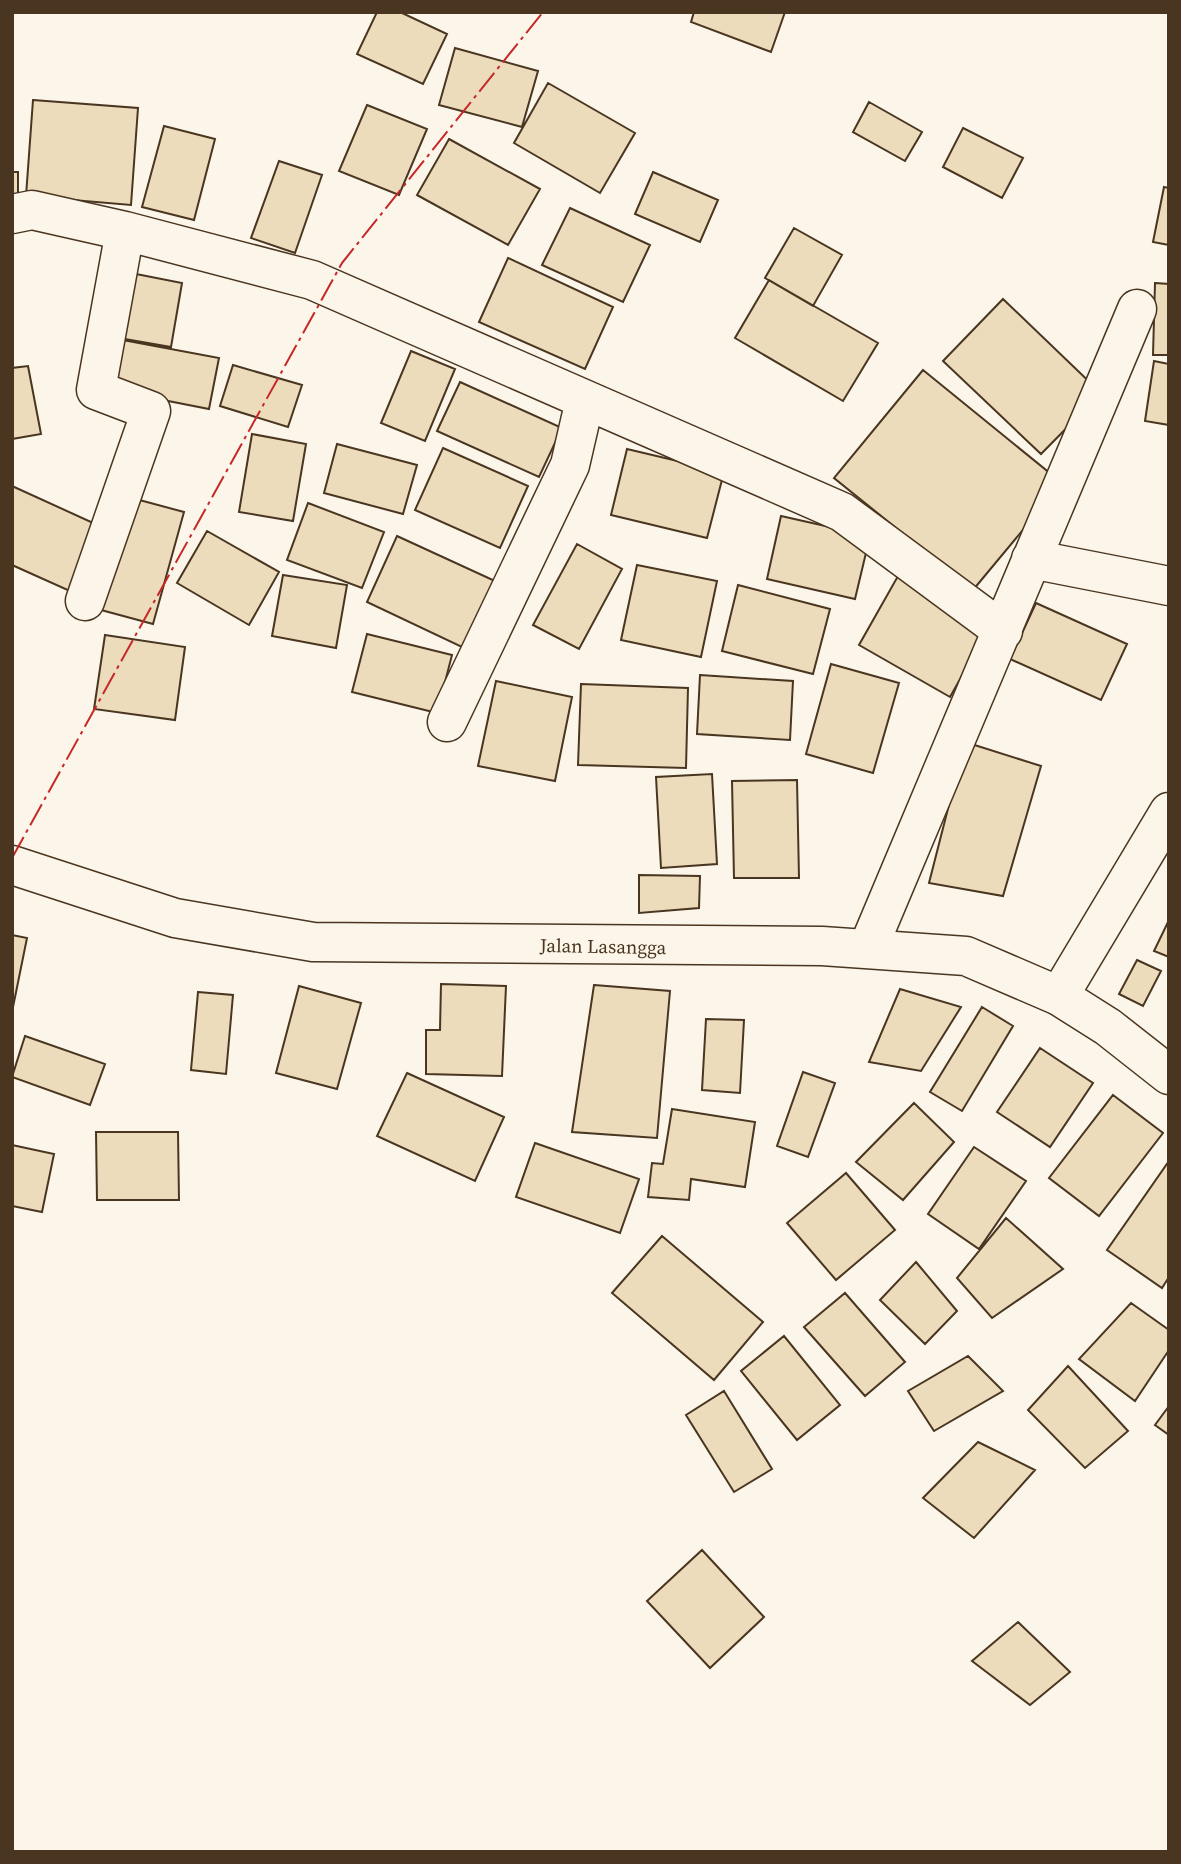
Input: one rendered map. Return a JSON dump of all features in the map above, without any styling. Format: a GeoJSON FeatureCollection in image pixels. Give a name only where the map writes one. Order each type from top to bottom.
{"type":"FeatureCollection","features":[{"type":"Feature","properties":{"kind":"street"},"geometry":{"type":"LineString","coordinates":[[12,214],[32,210],[125,231],[312,280],[842,512],[1003,631]]}},
{"type":"Feature","properties":{"kind":"street"},"geometry":{"type":"LineString","coordinates":[[85,601],[151,411],[96,390],[125,231]]}},
{"type":"Feature","properties":{"kind":"street"},"geometry":{"type":"LineString","coordinates":[[867,948],[1137,309]]}},
{"type":"Feature","properties":{"kind":"street"},"geometry":{"type":"LineString","coordinates":[[447,722],[570,465],[585,400]]}},
{"type":"Feature","properties":{"kind":"street"},"geometry":{"type":"LineString","coordinates":[[1031,559],[1169,586]]}},
{"type":"Feature","properties":{"kind":"street"},"geometry":{"type":"LineString","coordinates":[[1059,996],[1169,812]]}},
{"type":"Feature","properties":{"kind":"street","name":"Jalan Lasangga"},"geometry":{"type":"LineString","coordinates":[[12,865],[175,918],[313,942],[867,948],[966,956],[1059,996],[1108,1027],[1169,1075]]}},
{"type":"Feature","properties":{"kind":"building"},"geometry":{"type":"Polygon","coordinates":[[[377,12],[400,12],[447,34],[423,84],[357,54],[377,12]]]}},
{"type":"Feature","properties":{"kind":"building"},"geometry":{"type":"Polygon","coordinates":[[[694,12],[785,12],[771,52],[691,22],[694,12]]]}},
{"type":"Feature","properties":{"kind":"building"},"geometry":{"type":"Polygon","coordinates":[[[455,48],[538,71],[522,127],[439,105],[455,48]]]}},
{"type":"Feature","properties":{"kind":"building"},"geometry":{"type":"Polygon","coordinates":[[[548,83],[635,133],[600,193],[514,143],[548,83]]]}},
{"type":"Feature","properties":{"kind":"building"},"geometry":{"type":"Polygon","coordinates":[[[33,100],[138,108],[131,205],[26,196],[33,100]]]}},
{"type":"Feature","properties":{"kind":"building"},"geometry":{"type":"Polygon","coordinates":[[[869,102],[922,132],[905,161],[853,132],[869,102]]]}},
{"type":"Feature","properties":{"kind":"building"},"geometry":{"type":"Polygon","coordinates":[[[367,105],[427,129],[399,195],[339,171],[367,105]]]}},
{"type":"Feature","properties":{"kind":"building"},"geometry":{"type":"Polygon","coordinates":[[[164,126],[215,139],[194,220],[142,207],[164,126]]]}},
{"type":"Feature","properties":{"kind":"building"},"geometry":{"type":"Polygon","coordinates":[[[963,128],[1023,158],[1002,198],[943,167],[963,128]]]}},
{"type":"Feature","properties":{"kind":"building"},"geometry":{"type":"Polygon","coordinates":[[[449,139],[540,189],[508,245],[417,195],[449,139]]]}},
{"type":"Feature","properties":{"kind":"building"},"geometry":{"type":"Polygon","coordinates":[[[279,161],[322,175],[295,253],[251,238],[279,161]]]}},
{"type":"Feature","properties":{"kind":"building"},"geometry":{"type":"Polygon","coordinates":[[[12,172],[18,172],[18,205],[12,205],[12,172]]]}},
{"type":"Feature","properties":{"kind":"building"},"geometry":{"type":"Polygon","coordinates":[[[653,172],[718,200],[700,242],[635,214],[653,172]]]}},
{"type":"Feature","properties":{"kind":"building"},"geometry":{"type":"Polygon","coordinates":[[[1164,187],[1169,188],[1169,245],[1153,242],[1164,187]]]}},
{"type":"Feature","properties":{"kind":"building"},"geometry":{"type":"Polygon","coordinates":[[[570,208],[650,245],[623,302],[542,265],[570,208]]]}},
{"type":"Feature","properties":{"kind":"building"},"geometry":{"type":"Polygon","coordinates":[[[794,228],[842,255],[813,306],[765,278],[794,228]]]}},
{"type":"Feature","properties":{"kind":"building"},"geometry":{"type":"Polygon","coordinates":[[[508,258],[613,307],[585,369],[479,322],[508,258]]]}},
{"type":"Feature","properties":{"kind":"building"},"geometry":{"type":"Polygon","coordinates":[[[131,273],[182,283],[171,347],[119,338],[131,273]]]}},
{"type":"Feature","properties":{"kind":"building"},"geometry":{"type":"Polygon","coordinates":[[[769,280],[878,343],[843,401],[735,338],[769,280]]]}},
{"type":"Feature","properties":{"kind":"building"},"geometry":{"type":"Polygon","coordinates":[[[1155,283],[1169,284],[1169,355],[1153,355],[1155,283]]]}},
{"type":"Feature","properties":{"kind":"building"},"geometry":{"type":"Polygon","coordinates":[[[1003,299],[1101,393],[1041,454],[943,361],[1003,299]]]}},
{"type":"Feature","properties":{"kind":"building"},"geometry":{"type":"Polygon","coordinates":[[[112,338],[219,358],[209,409],[102,388],[112,338]]]}},
{"type":"Feature","properties":{"kind":"building"},"geometry":{"type":"Polygon","coordinates":[[[411,351],[455,369],[425,441],[381,423],[411,351]]]}},
{"type":"Feature","properties":{"kind":"building"},"geometry":{"type":"Polygon","coordinates":[[[1154,361],[1169,364],[1169,425],[1145,421],[1154,361]]]}},
{"type":"Feature","properties":{"kind":"building"},"geometry":{"type":"Polygon","coordinates":[[[233,365],[302,385],[288,427],[220,406],[233,365]]]}},
{"type":"Feature","properties":{"kind":"building"},"geometry":{"type":"Polygon","coordinates":[[[28,366],[41,434],[12,439],[12,368],[28,366]]]}},
{"type":"Feature","properties":{"kind":"building"},"geometry":{"type":"Polygon","coordinates":[[[923,370],[1062,483],[973,590],[834,478],[923,370]]]}},
{"type":"Feature","properties":{"kind":"building"},"geometry":{"type":"Polygon","coordinates":[[[460,382],[562,428],[539,477],[437,431],[460,382]]]}},
{"type":"Feature","properties":{"kind":"building"},"geometry":{"type":"Polygon","coordinates":[[[252,434],[306,444],[293,521],[239,512],[252,434]]]}},
{"type":"Feature","properties":{"kind":"building"},"geometry":{"type":"Polygon","coordinates":[[[337,444],[417,465],[403,514],[324,493],[337,444]]]}},
{"type":"Feature","properties":{"kind":"building"},"geometry":{"type":"Polygon","coordinates":[[[443,448],[528,486],[500,548],[415,510],[443,448]]]}},
{"type":"Feature","properties":{"kind":"building"},"geometry":{"type":"Polygon","coordinates":[[[627,449],[724,472],[707,538],[611,515],[627,449]]]}},
{"type":"Feature","properties":{"kind":"building"},"geometry":{"type":"Polygon","coordinates":[[[12,486],[102,527],[72,592],[12,565],[12,486]]]}},
{"type":"Feature","properties":{"kind":"building"},"geometry":{"type":"Polygon","coordinates":[[[132,498],[184,512],[153,624],[101,610],[132,498]]]}},
{"type":"Feature","properties":{"kind":"building"},"geometry":{"type":"Polygon","coordinates":[[[308,503],[384,532],[362,588],[287,560],[308,503]]]}},
{"type":"Feature","properties":{"kind":"building"},"geometry":{"type":"Polygon","coordinates":[[[781,516],[870,536],[855,599],[767,579],[781,516]]]}},
{"type":"Feature","properties":{"kind":"building"},"geometry":{"type":"Polygon","coordinates":[[[207,531],[279,572],[249,625],[177,583],[207,531]]]}},
{"type":"Feature","properties":{"kind":"building"},"geometry":{"type":"Polygon","coordinates":[[[397,536],[495,581],[464,648],[367,602],[397,536]]]}},
{"type":"Feature","properties":{"kind":"building"},"geometry":{"type":"Polygon","coordinates":[[[577,544],[622,569],[579,649],[533,625],[577,544]]]}},
{"type":"Feature","properties":{"kind":"building"},"geometry":{"type":"Polygon","coordinates":[[[637,565],[717,581],[701,657],[621,640],[637,565]]]}},
{"type":"Feature","properties":{"kind":"building"},"geometry":{"type":"Polygon","coordinates":[[[283,575],[347,585],[336,648],[272,636],[283,575]]]}},
{"type":"Feature","properties":{"kind":"building"},"geometry":{"type":"Polygon","coordinates":[[[898,576],[989,628],[950,697],[859,645],[898,576]]]}},
{"type":"Feature","properties":{"kind":"building"},"geometry":{"type":"Polygon","coordinates":[[[738,585],[830,609],[813,674],[722,651],[738,585]]]}},
{"type":"Feature","properties":{"kind":"building"},"geometry":{"type":"Polygon","coordinates":[[[1036,603],[1127,644],[1101,700],[1010,659],[1036,603]]]}},
{"type":"Feature","properties":{"kind":"building"},"geometry":{"type":"Polygon","coordinates":[[[367,634],[452,655],[437,713],[352,692],[367,634]]]}},
{"type":"Feature","properties":{"kind":"building"},"geometry":{"type":"Polygon","coordinates":[[[105,635],[185,647],[175,720],[94,709],[105,635]]]}},
{"type":"Feature","properties":{"kind":"building"},"geometry":{"type":"Polygon","coordinates":[[[831,664],[899,683],[873,773],[806,754],[831,664]]]}},
{"type":"Feature","properties":{"kind":"building"},"geometry":{"type":"Polygon","coordinates":[[[700,675],[793,681],[790,740],[697,734],[700,675]]]}},
{"type":"Feature","properties":{"kind":"building"},"geometry":{"type":"Polygon","coordinates":[[[496,681],[572,697],[555,781],[478,766],[496,681]]]}},
{"type":"Feature","properties":{"kind":"building"},"geometry":{"type":"Polygon","coordinates":[[[581,684],[688,688],[686,768],[578,765],[581,684]]]}},
{"type":"Feature","properties":{"kind":"building"},"geometry":{"type":"Polygon","coordinates":[[[965,742],[1041,766],[1003,896],[929,883],[965,742]]]}},
{"type":"Feature","properties":{"kind":"building"},"geometry":{"type":"Polygon","coordinates":[[[712,774],[717,864],[661,868],[656,777],[712,774]]]}},
{"type":"Feature","properties":{"kind":"building"},"geometry":{"type":"Polygon","coordinates":[[[797,780],[799,878],[734,878],[732,781],[797,780]]]}},
{"type":"Feature","properties":{"kind":"building"},"geometry":{"type":"Polygon","coordinates":[[[639,875],[700,876],[699,908],[639,913],[639,875]]]}},
{"type":"Feature","properties":{"kind":"building"},"geometry":{"type":"Polygon","coordinates":[[[1169,920],[1169,957],[1154,951],[1169,920]]]}},
{"type":"Feature","properties":{"kind":"building"},"geometry":{"type":"Polygon","coordinates":[[[12,935],[27,938],[12,1012],[12,935]]]}},
{"type":"Feature","properties":{"kind":"building"},"geometry":{"type":"Polygon","coordinates":[[[1137,960],[1161,971],[1143,1006],[1119,994],[1137,960]]]}},
{"type":"Feature","properties":{"kind":"building"},"geometry":{"type":"Polygon","coordinates":[[[441,984],[506,986],[502,1076],[426,1074],[426,1030],[440,1030],[441,984]]]}},
{"type":"Feature","properties":{"kind":"building"},"geometry":{"type":"Polygon","coordinates":[[[594,985],[670,991],[657,1138],[572,1132],[594,985]]]}},
{"type":"Feature","properties":{"kind":"building"},"geometry":{"type":"Polygon","coordinates":[[[299,986],[361,1003],[337,1089],[276,1073],[299,986]]]}},
{"type":"Feature","properties":{"kind":"building"},"geometry":{"type":"Polygon","coordinates":[[[900,989],[961,1007],[921,1071],[869,1062],[900,989]]]}},
{"type":"Feature","properties":{"kind":"building"},"geometry":{"type":"Polygon","coordinates":[[[198,992],[233,995],[226,1074],[191,1070],[198,992]]]}},
{"type":"Feature","properties":{"kind":"building"},"geometry":{"type":"Polygon","coordinates":[[[982,1007],[1013,1026],[962,1111],[930,1092],[982,1007]]]}},
{"type":"Feature","properties":{"kind":"building"},"geometry":{"type":"Polygon","coordinates":[[[706,1019],[744,1020],[740,1093],[702,1090],[706,1019]]]}},
{"type":"Feature","properties":{"kind":"building"},"geometry":{"type":"Polygon","coordinates":[[[25,1036],[105,1064],[90,1105],[12,1077],[25,1036]]]}},
{"type":"Feature","properties":{"kind":"building"},"geometry":{"type":"Polygon","coordinates":[[[1040,1048],[1093,1083],[1050,1147],[997,1112],[1040,1048]]]}},
{"type":"Feature","properties":{"kind":"building"},"geometry":{"type":"Polygon","coordinates":[[[803,1072],[835,1083],[808,1157],[777,1146],[803,1072]]]}},
{"type":"Feature","properties":{"kind":"building"},"geometry":{"type":"Polygon","coordinates":[[[407,1073],[504,1117],[475,1181],[377,1136],[407,1073]]]}},
{"type":"Feature","properties":{"kind":"building"},"geometry":{"type":"Polygon","coordinates":[[[1113,1095],[1163,1133],[1099,1216],[1049,1178],[1113,1095]]]}},
{"type":"Feature","properties":{"kind":"building"},"geometry":{"type":"Polygon","coordinates":[[[914,1103],[954,1142],[903,1200],[856,1162],[914,1103]]]}},
{"type":"Feature","properties":{"kind":"building"},"geometry":{"type":"Polygon","coordinates":[[[672,1109],[755,1122],[745,1187],[691,1179],[689,1200],[648,1197],[652,1163],[663,1164],[672,1109]]]}},
{"type":"Feature","properties":{"kind":"building"},"geometry":{"type":"Polygon","coordinates":[[[96,1132],[178,1132],[179,1200],[97,1200],[96,1132]]]}},
{"type":"Feature","properties":{"kind":"building"},"geometry":{"type":"Polygon","coordinates":[[[535,1143],[639,1179],[620,1233],[516,1197],[535,1143]]]}},
{"type":"Feature","properties":{"kind":"building"},"geometry":{"type":"Polygon","coordinates":[[[12,1145],[54,1154],[42,1212],[12,1206],[12,1145]]]}},
{"type":"Feature","properties":{"kind":"building"},"geometry":{"type":"Polygon","coordinates":[[[974,1147],[1026,1181],[979,1249],[928,1214],[974,1147]]]}},
{"type":"Feature","properties":{"kind":"building"},"geometry":{"type":"Polygon","coordinates":[[[1169,1161],[1169,1277],[1162,1288],[1107,1250],[1169,1161]]]}},
{"type":"Feature","properties":{"kind":"building"},"geometry":{"type":"Polygon","coordinates":[[[846,1173],[895,1230],[836,1280],[787,1223],[846,1173]]]}},
{"type":"Feature","properties":{"kind":"building"},"geometry":{"type":"Polygon","coordinates":[[[1006,1218],[1063,1269],[992,1318],[957,1278],[1006,1218]]]}},
{"type":"Feature","properties":{"kind":"building"},"geometry":{"type":"Polygon","coordinates":[[[662,1236],[763,1322],[714,1380],[612,1293],[662,1236]]]}},
{"type":"Feature","properties":{"kind":"building"},"geometry":{"type":"Polygon","coordinates":[[[916,1262],[957,1311],[925,1344],[880,1300],[916,1262]]]}},
{"type":"Feature","properties":{"kind":"building"},"geometry":{"type":"Polygon","coordinates":[[[845,1293],[905,1362],[865,1396],[804,1327],[845,1293]]]}},
{"type":"Feature","properties":{"kind":"building"},"geometry":{"type":"Polygon","coordinates":[[[1131,1303],[1169,1330],[1169,1350],[1135,1401],[1079,1359],[1131,1303]]]}},
{"type":"Feature","properties":{"kind":"building"},"geometry":{"type":"Polygon","coordinates":[[[784,1336],[840,1405],[797,1440],[741,1371],[784,1336]]]}},
{"type":"Feature","properties":{"kind":"building"},"geometry":{"type":"Polygon","coordinates":[[[968,1356],[1003,1391],[934,1431],[908,1391],[968,1356]]]}},
{"type":"Feature","properties":{"kind":"building"},"geometry":{"type":"Polygon","coordinates":[[[1068,1366],[1128,1431],[1085,1468],[1028,1410],[1068,1366]]]}},
{"type":"Feature","properties":{"kind":"building"},"geometry":{"type":"Polygon","coordinates":[[[724,1391],[772,1469],[734,1492],[686,1415],[724,1391]]]}},
{"type":"Feature","properties":{"kind":"building"},"geometry":{"type":"Polygon","coordinates":[[[1169,1406],[1169,1435],[1155,1425],[1169,1406]]]}},
{"type":"Feature","properties":{"kind":"building"},"geometry":{"type":"Polygon","coordinates":[[[978,1442],[1035,1470],[974,1538],[923,1498],[978,1442]]]}},
{"type":"Feature","properties":{"kind":"building"},"geometry":{"type":"Polygon","coordinates":[[[702,1550],[764,1617],[710,1668],[647,1601],[702,1550]]]}},
{"type":"Feature","properties":{"kind":"building"},"geometry":{"type":"Polygon","coordinates":[[[1018,1622],[1070,1672],[1030,1705],[972,1661],[1018,1622]]]}},
{"type":"Feature","properties":{"kind":"power"},"geometry":{"type":"LineString","coordinates":[[12,858],[342,263],[543,12]]}}]}
